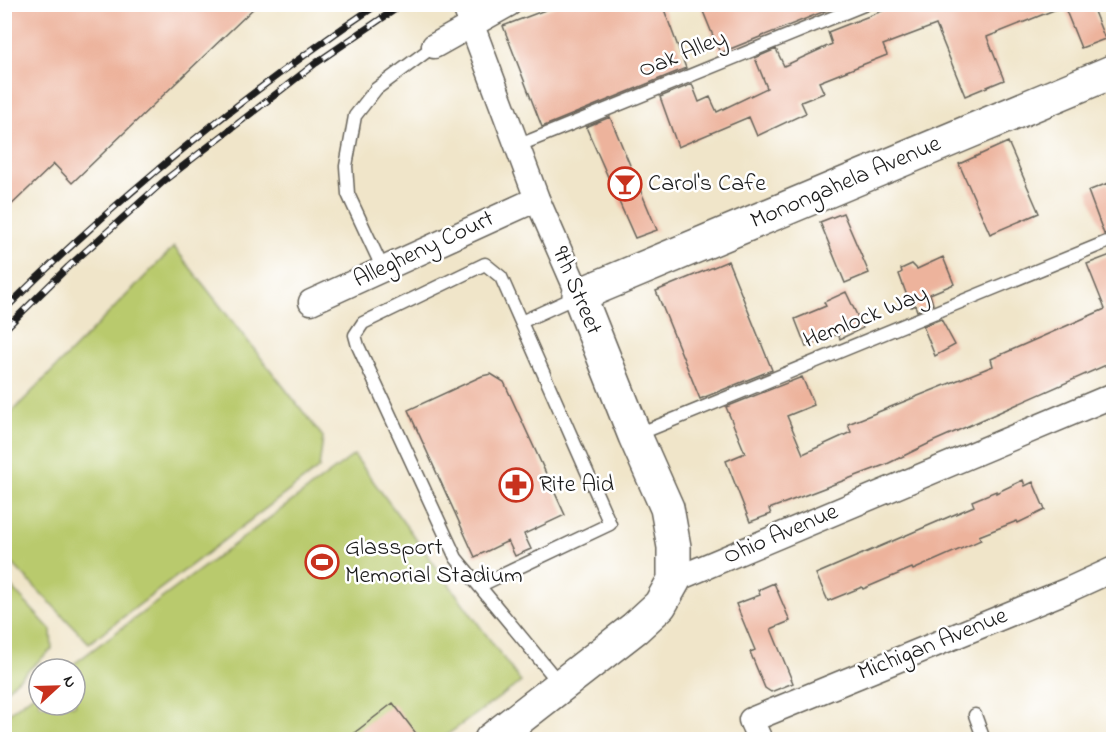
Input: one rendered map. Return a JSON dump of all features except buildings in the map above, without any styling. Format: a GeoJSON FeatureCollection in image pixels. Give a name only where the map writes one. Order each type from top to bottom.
{"type":"FeatureCollection","features":[{"type":"Feature","properties":{"kind":"main road","name":"Monongahela Avenue"},"geometry":{"type":"LineString","coordinates":[[579,295],[1113,71]]}},
{"type":"Feature","properties":{"kind":"main road","name":"9th Street"},"geometry":{"type":"LineString","coordinates":[[579,295],[667,508],[674,547],[674,580]]}},
{"type":"Feature","properties":{"kind":"main road"},"geometry":{"type":"LineString","coordinates":[[491,740],[635,628],[660,605],[674,580]]}},
{"type":"Feature","properties":{"kind":"street"},"geometry":{"type":"LineString","coordinates":[[434,46],[468,15],[509,4]]}},
{"type":"Feature","properties":{"kind":"street","name":"9th Street"},"geometry":{"type":"LineString","coordinates":[[468,15],[537,199],[579,295]]}},
{"type":"Feature","properties":{"kind":"street","name":"Allegheny Court"},"geometry":{"type":"LineString","coordinates":[[312,302],[537,199]]}},
{"type":"Feature","properties":{"kind":"street","name":"Ohio Avenue"},"geometry":{"type":"LineString","coordinates":[[674,580],[1113,395]]}},
{"type":"Feature","properties":{"kind":"street","name":"Michigan Avenue"},"geometry":{"type":"LineString","coordinates":[[756,730],[1113,569]]}},
{"type":"Feature","properties":{"kind":"lane","name":"Oak Alley"},"geometry":{"type":"LineString","coordinates":[[517,146],[866,4]]}},
{"type":"Feature","properties":{"kind":"lane"},"geometry":{"type":"LineString","coordinates":[[383,269],[348,194],[346,166],[355,116],[376,89],[434,46]]}},
{"type":"Feature","properties":{"kind":"lane","name":"Hemlock Way"},"geometry":{"type":"LineString","coordinates":[[635,435],[1113,239]]}},
{"type":"Feature","properties":{"kind":"lane"},"geometry":{"type":"LineString","coordinates":[[479,586],[610,524],[501,277],[485,264],[363,322],[355,335],[358,346],[456,558],[479,586],[561,685]]}},
{"type":"Feature","properties":{"kind":"lane"},"geometry":{"type":"LineString","coordinates":[[521,322],[579,295]]}},
{"type":"Feature","properties":{"kind":"lane"},"geometry":{"type":"LineString","coordinates":[[975,715],[984,740]]}},
{"type":"Feature","properties":{"kind":"green space"},"geometry":{"type":"Polygon","coordinates":[[[174,247],[323,437],[319,468],[89,643],[5,556],[5,419],[174,247]]]}},
{"type":"Feature","properties":{"kind":"green space","name":"Glassport Memorial Stadium"},"geometry":{"type":"Polygon","coordinates":[[[354,455],[521,682],[441,739],[5,740],[5,716],[27,699],[27,717],[87,717],[87,657],[83,657],[354,455]]]}},
{"type":"Feature","properties":{"kind":"green space"},"geometry":{"type":"Polygon","coordinates":[[[4,579],[51,630],[52,649],[43,657],[27,657],[27,671],[5,691],[4,579]]]}},
{"type":"Feature","properties":{"kind":"railway"},"geometry":{"type":"LineString","coordinates":[[4,310],[92,227],[184,148],[279,74],[378,4]]}},
{"type":"Feature","properties":{"kind":"railway"},"geometry":{"type":"LineString","coordinates":[[4,330],[68,267],[165,180],[316,63],[403,4]]}},
{"type":"Feature","properties":{"kind":"place","name":"Carol's Cafe"},"geometry":{"type":"Point","coordinates":[625,184]}},
{"type":"Feature","properties":{"kind":"place","name":"Rite Aid"},"geometry":{"type":"Point","coordinates":[516,485]}},
{"type":"Feature","properties":{"kind":"place","name":"Glassport Memorial Stadium"},"geometry":{"type":"Point","coordinates":[322,562]}}]}
